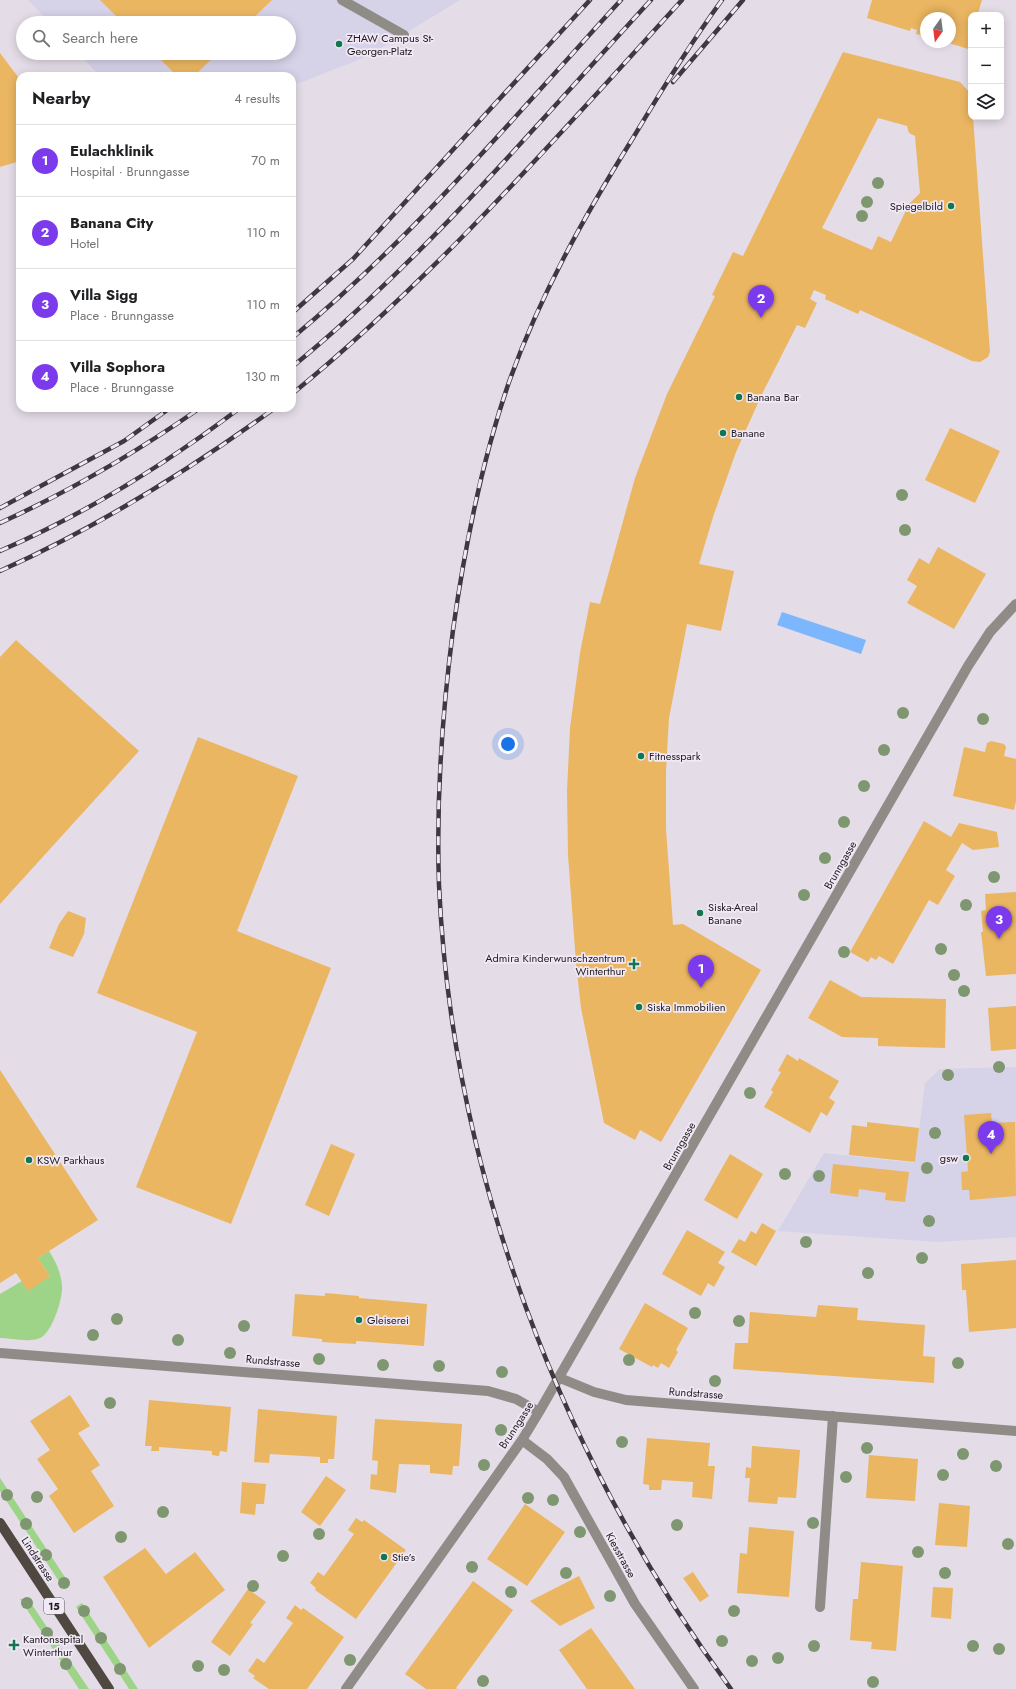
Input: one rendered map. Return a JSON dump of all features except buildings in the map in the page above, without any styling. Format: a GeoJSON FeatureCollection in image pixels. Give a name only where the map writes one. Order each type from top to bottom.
{"type":"FeatureCollection","features":[{"type":"Feature","properties":{"kind":"main road","name":"Lindstrasse"},"geometry":{"type":"LineString","coordinates":[[0,1523],[109,1689]]}},
{"type":"Feature","properties":{"kind":"street"},"geometry":{"type":"LineString","coordinates":[[342,0],[404,35]]}},
{"type":"Feature","properties":{"kind":"street","name":"Brunngasse"},"geometry":{"type":"LineString","coordinates":[[346,1689],[522,1440],[540,1412],[968,666],[990,632],[1016,604]]}},
{"type":"Feature","properties":{"kind":"street","name":"Rundstrasse"},"geometry":{"type":"LineString","coordinates":[[0,1353],[488,1391],[516,1399],[540,1412]]}},
{"type":"Feature","properties":{"kind":"street","name":"Rundstrasse"},"geometry":{"type":"LineString","coordinates":[[560,1378],[594,1392],[621,1399],[1016,1431]]}},
{"type":"Feature","properties":{"kind":"street"},"geometry":{"type":"LineString","coordinates":[[820,1607],[833,1416]]}},
{"type":"Feature","properties":{"kind":"street","name":"Kiesstrasse"},"geometry":{"type":"LineString","coordinates":[[522,1440],[547,1459],[564,1477],[635,1604],[694,1689]]}},
{"type":"Feature","properties":{"kind":"shaded area","name":"ZHAW Campus St- Georgen-Platz"},"geometry":{"type":"Polygon","coordinates":[[[28,0],[460,0],[368,56],[296,84],[296,72],[96,72],[85,60],[296,60],[296,16],[43,16],[28,0]]]}},
{"type":"Feature","properties":{"kind":"shaded area","name":"gsw"},"geometry":{"type":"Polygon","coordinates":[[[1016,1067],[1016,1237],[938,1242],[778,1231],[824,1153],[915,1163],[925,1083],[940,1069],[1016,1067]]]}},
{"type":"Feature","properties":{"kind":"green space"},"geometry":{"type":"Polygon","coordinates":[[[49,1251],[61,1277],[62,1291],[56,1315],[49,1329],[40,1338],[31,1340],[0,1338],[0,1294],[22,1281],[28,1290],[50,1276],[38,1258],[49,1251]]]}},
{"type":"Feature","properties":{"kind":"green space"},"geometry":{"type":"Polygon","coordinates":[[[0,1478],[70,1585],[64,1589],[0,1491],[0,1478]]]}},
{"type":"Feature","properties":{"kind":"green space"},"geometry":{"type":"Polygon","coordinates":[[[20,1599],[28,1599],[89,1689],[79,1689],[20,1599]]]}},
{"type":"Feature","properties":{"kind":"green space"},"geometry":{"type":"Polygon","coordinates":[[[82,1603],[138,1689],[129,1689],[76,1607],[82,1603]]]}},
{"type":"Feature","properties":{"kind":"water"},"geometry":{"type":"Polygon","coordinates":[[[782,612],[866,640],[861,654],[777,625],[782,612]]]}},
{"type":"Feature","properties":{"kind":"railway"},"geometry":{"type":"LineString","coordinates":[[296,309],[353,259],[590,0]]}},
{"type":"Feature","properties":{"kind":"railway"},"geometry":{"type":"LineString","coordinates":[[296,335],[337,300],[421,218],[502,132],[621,0]]}},
{"type":"Feature","properties":{"kind":"railway"},"geometry":{"type":"LineString","coordinates":[[296,364],[341,325],[433,237],[478,190],[651,0]]}},
{"type":"Feature","properties":{"kind":"railway"},"geometry":{"type":"LineString","coordinates":[[296,391],[345,349],[445,254],[541,154],[682,0]]}},
{"type":"Feature","properties":{"kind":"railway"},"geometry":{"type":"LineString","coordinates":[[722,0],[665,85],[581,226],[549,287],[535,318],[521,350],[499,412],[475,504],[453,630],[443,726],[439,789],[438,853],[439,885],[448,993],[466,1100],[492,1205],[526,1308],[567,1409],[615,1506],[670,1600],[731,1689]]}},
{"type":"Feature","properties":{"kind":"railway"},"geometry":{"type":"LineString","coordinates":[[673,82],[743,0]]}},
{"type":"Feature","properties":{"kind":"railway"},"geometry":{"type":"LineString","coordinates":[[0,508],[124,441],[164,412]]}},
{"type":"Feature","properties":{"kind":"railway"},"geometry":{"type":"LineString","coordinates":[[0,523],[52,498],[103,470],[194,412]]}},
{"type":"Feature","properties":{"kind":"railway"},"geometry":{"type":"LineString","coordinates":[[0,551],[32,537],[124,487],[183,449],[235,412]]}},
{"type":"Feature","properties":{"kind":"railway"},"geometry":{"type":"LineString","coordinates":[[0,571],[72,536],[142,497],[209,454],[269,412]]}},
{"type":"Feature","properties":{"kind":"place","name":"ZHAW Campus St- Georgen-Platz"},"geometry":{"type":"Point","coordinates":[339,44]}},
{"type":"Feature","properties":{"kind":"place","name":"Spiegelbild"},"geometry":{"type":"Point","coordinates":[951,206]}},
{"type":"Feature","properties":{"kind":"place","name":"Banana City"},"geometry":{"type":"Point","coordinates":[761,318]}},
{"type":"Feature","properties":{"kind":"place","name":"Banana Bar"},"geometry":{"type":"Point","coordinates":[739,397]}},
{"type":"Feature","properties":{"kind":"place","name":"Banane"},"geometry":{"type":"Point","coordinates":[723,433]}},
{"type":"Feature","properties":{"kind":"place","name":"Fitnesspark"},"geometry":{"type":"Point","coordinates":[641,756]}},
{"type":"Feature","properties":{"kind":"place","name":"Siska-Areal Banane"},"geometry":{"type":"Point","coordinates":[700,913]}},
{"type":"Feature","properties":{"kind":"place","name":"Villa Sigg"},"geometry":{"type":"Point","coordinates":[999,939]}},
{"type":"Feature","properties":{"kind":"place","name":"Admira Kinderwunschzentrum Winterthur"},"geometry":{"type":"Point","coordinates":[634,964]}},
{"type":"Feature","properties":{"kind":"place","name":"Eulachklinik"},"geometry":{"type":"Point","coordinates":[701,988]}},
{"type":"Feature","properties":{"kind":"place","name":"Siska Immobilien"},"geometry":{"type":"Point","coordinates":[639,1007]}},
{"type":"Feature","properties":{"kind":"place","name":"Villa Sophora"},"geometry":{"type":"Point","coordinates":[991,1154]}},
{"type":"Feature","properties":{"kind":"place","name":"gsw"},"geometry":{"type":"Point","coordinates":[966,1158]}},
{"type":"Feature","properties":{"kind":"place","name":"KSW Parkhaus"},"geometry":{"type":"Point","coordinates":[29,1160]}},
{"type":"Feature","properties":{"kind":"place","name":"Gleiserei"},"geometry":{"type":"Point","coordinates":[359,1320]}},
{"type":"Feature","properties":{"kind":"place","name":"Stie’s"},"geometry":{"type":"Point","coordinates":[384,1557]}},
{"type":"Feature","properties":{"kind":"place","name":"Kantonsspital Winterthur"},"geometry":{"type":"Point","coordinates":[14,1645]}}]}
